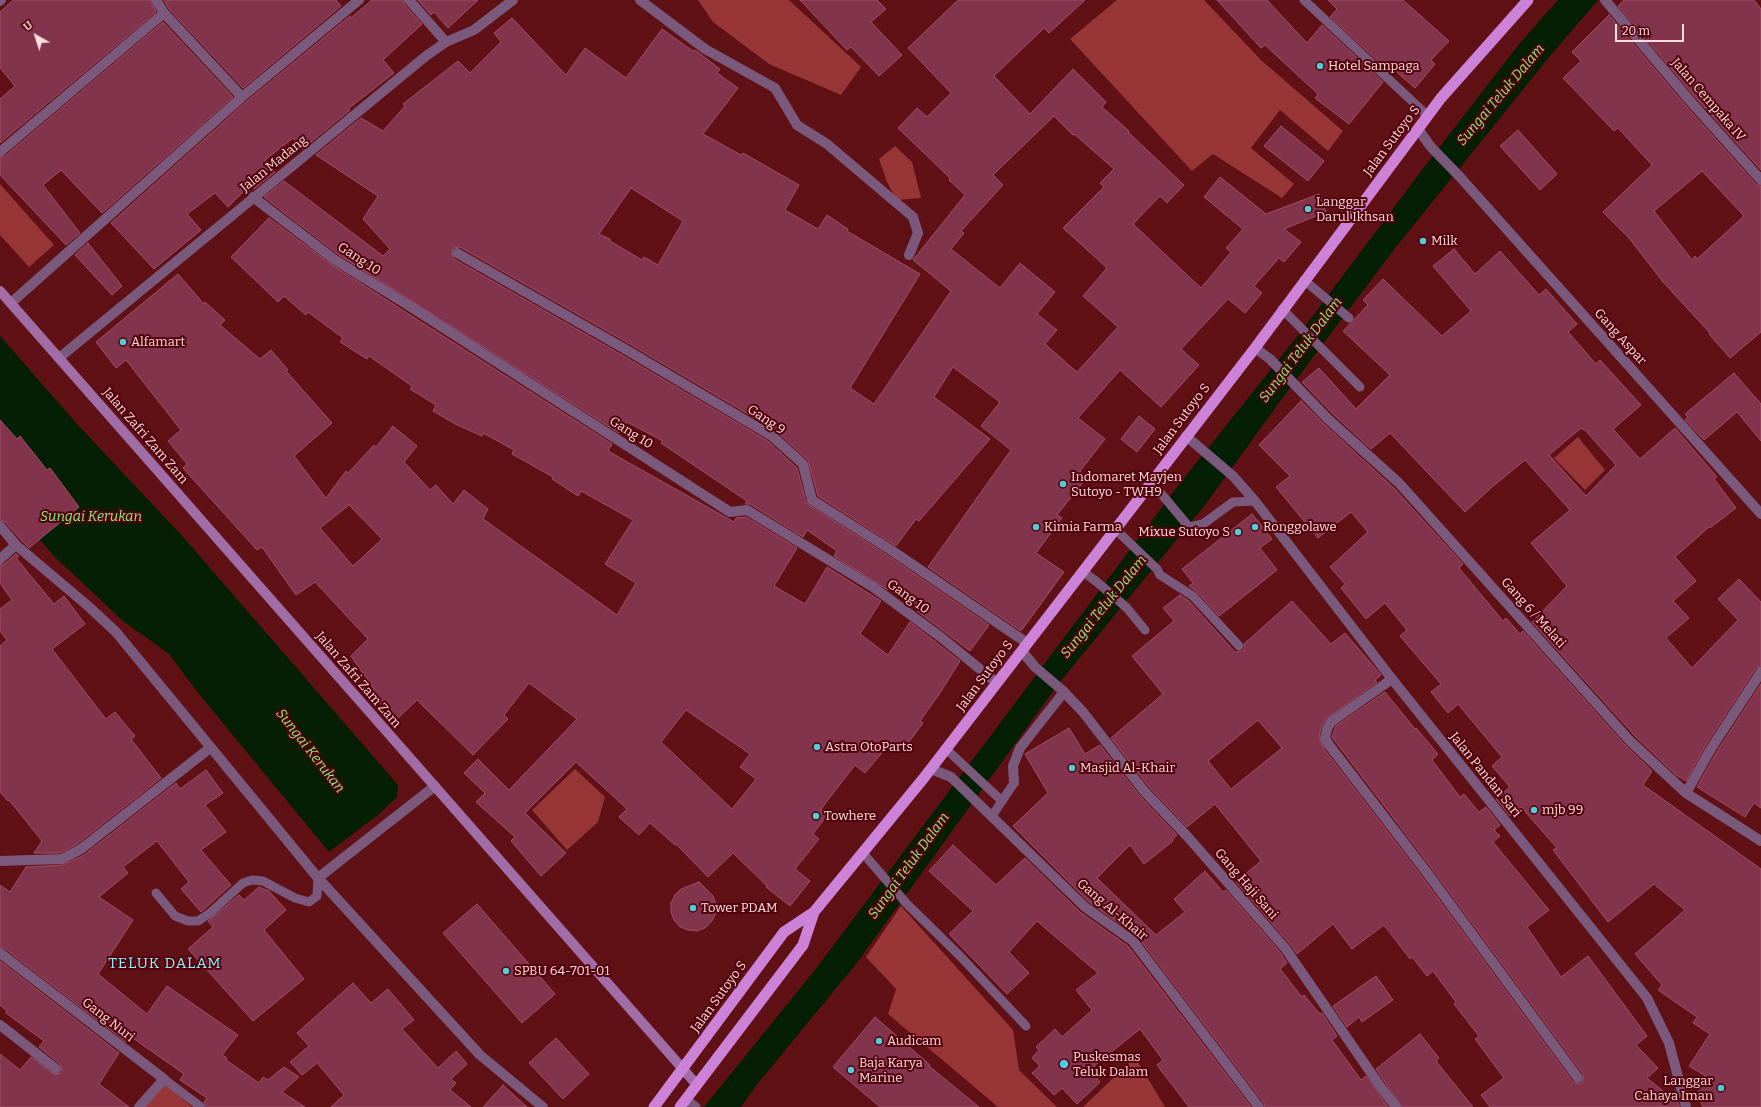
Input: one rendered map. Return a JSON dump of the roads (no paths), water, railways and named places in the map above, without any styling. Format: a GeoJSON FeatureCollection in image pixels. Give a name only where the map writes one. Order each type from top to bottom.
{"type":"FeatureCollection","features":[{"type":"Feature","properties":{"kind":"highway","name":"Jalan Sutoyo S"},"geometry":{"type":"LineString","coordinates":[[654,1107],[683,1070],[784,932],[814,912],[931,769],[1255,348],[1282,309],[1428,116],[1528,0]]}},
{"type":"Feature","properties":{"kind":"highway","name":"Jalan Sutoyo S"},"geometry":{"type":"LineString","coordinates":[[683,1103],[803,945],[814,912]]}},
{"type":"Feature","properties":{"kind":"main road","name":"Jalan Zafri Zam Zam"},"geometry":{"type":"LineString","coordinates":[[0,291],[697,1085]]}},
{"type":"Feature","properties":{"kind":"street"},"geometry":{"type":"LineString","coordinates":[[156,0],[164,13],[242,97]]}},
{"type":"Feature","properties":{"kind":"street"},"geometry":{"type":"LineString","coordinates":[[11,303],[242,97],[359,0]]}},
{"type":"Feature","properties":{"kind":"street"},"geometry":{"type":"LineString","coordinates":[[409,0],[446,42]]}},
{"type":"Feature","properties":{"kind":"street","name":"Jalan Madang"},"geometry":{"type":"LineString","coordinates":[[59,358],[426,56],[446,42],[474,30],[513,0]]}},
{"type":"Feature","properties":{"kind":"street"},"geometry":{"type":"LineString","coordinates":[[640,0],[705,49],[775,88],[797,125],[827,144],[913,217],[918,234],[909,255]]}},
{"type":"Feature","properties":{"kind":"street","name":"Jalan Cempaka IV"},"geometry":{"type":"LineString","coordinates":[[1606,1],[1691,102],[1761,180]]}},
{"type":"Feature","properties":{"kind":"street"},"geometry":{"type":"LineString","coordinates":[[0,152],[164,13]]}},
{"type":"Feature","properties":{"kind":"street","name":"Gang Aspar"},"geometry":{"type":"LineString","coordinates":[[1418,129],[1431,148],[1460,177],[1761,514]]}},
{"type":"Feature","properties":{"kind":"street","name":"Gang 10"},"geometry":{"type":"LineString","coordinates":[[253,197],[335,260],[408,305],[730,512],[747,510],[873,588],[942,638],[997,683]]}},
{"type":"Feature","properties":{"kind":"street","name":"Gang 9"},"geometry":{"type":"LineString","coordinates":[[457,253],[625,349],[772,436],[803,464],[812,500],[894,552],[1024,647],[1035,666]]}},
{"type":"Feature","properties":{"kind":"street","name":"Gang 6 / Melati"},"geometry":{"type":"LineString","coordinates":[[1255,348],[1270,359],[1328,419],[1399,483],[1630,741],[1686,793],[1761,841]]}},
{"type":"Feature","properties":{"kind":"street","name":"Jalan Pandan Sari"},"geometry":{"type":"LineString","coordinates":[[1186,436],[1233,476],[1255,501],[1392,679],[1647,998],[1669,1043],[1686,1107]]}},
{"type":"Feature","properties":{"kind":"street"},"geometry":{"type":"LineString","coordinates":[[0,526],[16,545],[88,606],[116,632],[318,878],[480,1055],[543,1107]]}},
{"type":"Feature","properties":{"kind":"street"},"geometry":{"type":"LineString","coordinates":[[0,559],[16,545]]}},
{"type":"Feature","properties":{"kind":"street","name":"Gang Haji Sani"},"geometry":{"type":"LineString","coordinates":[[1035,666],[1063,691],[1083,712],[1144,791],[1187,836],[1285,948],[1396,1107]]}},
{"type":"Feature","properties":{"kind":"street"},"geometry":{"type":"LineString","coordinates":[[1686,793],[1712,747],[1761,672]]}},
{"type":"Feature","properties":{"kind":"street"},"geometry":{"type":"LineString","coordinates":[[1392,679],[1331,722],[1326,729],[1325,738],[1426,870],[1578,1078]]}},
{"type":"Feature","properties":{"kind":"street"},"geometry":{"type":"LineString","coordinates":[[1014,783],[1013,766],[1020,748],[1063,691]]}},
{"type":"Feature","properties":{"kind":"street"},"geometry":{"type":"LineString","coordinates":[[0,862],[62,859],[81,849],[210,748]]}},
{"type":"Feature","properties":{"kind":"street","name":"Gang Al-Khair"},"geometry":{"type":"LineString","coordinates":[[931,769],[951,777],[1085,907],[1133,941],[1259,1107]]}},
{"type":"Feature","properties":{"kind":"street"},"geometry":{"type":"LineString","coordinates":[[318,878],[435,786]]}},
{"type":"Feature","properties":{"kind":"street","name":"Gang Nuri"},"geometry":{"type":"LineString","coordinates":[[0,953],[164,1079]]}},
{"type":"Feature","properties":{"kind":"street"},"geometry":{"type":"LineString","coordinates":[[0,1025],[56,1069]]}},
{"type":"Feature","properties":{"kind":"street"},"geometry":{"type":"LineString","coordinates":[[139,1107],[164,1079]]}},
{"type":"Feature","properties":{"kind":"lane"},"geometry":{"type":"LineString","coordinates":[[1304,0],[1428,116]]}},
{"type":"Feature","properties":{"kind":"lane"},"geometry":{"type":"LineString","coordinates":[[1304,280],[1349,318]]}},
{"type":"Feature","properties":{"kind":"lane"},"geometry":{"type":"LineString","coordinates":[[1282,309],[1360,387]]}},
{"type":"Feature","properties":{"kind":"lane"},"geometry":{"type":"LineString","coordinates":[[1150,483],[1164,497],[1189,528],[1203,524],[1232,502],[1255,501]]}},
{"type":"Feature","properties":{"kind":"lane"},"geometry":{"type":"LineString","coordinates":[[1115,528],[1157,569],[1160,575],[1193,596],[1239,646]]}},
{"type":"Feature","properties":{"kind":"lane"},"geometry":{"type":"LineString","coordinates":[[1082,571],[1127,608],[1145,630]]}},
{"type":"Feature","properties":{"kind":"lane"},"geometry":{"type":"LineString","coordinates":[[946,748],[1002,801]]}},
{"type":"Feature","properties":{"kind":"lane"},"geometry":{"type":"LineString","coordinates":[[992,816],[1014,783]]}},
{"type":"Feature","properties":{"kind":"lane"},"geometry":{"type":"LineString","coordinates":[[862,852],[907,904],[960,956],[1026,1026]]}},
{"type":"Feature","properties":{"kind":"lane"},"geometry":{"type":"LineString","coordinates":[[156,893],[175,916],[188,922],[198,921],[210,913],[243,883],[252,880],[263,880],[295,898],[309,902],[317,896],[318,878]]}},
{"type":"Feature","properties":{"kind":"lane","name":"Gang Nuri"},"geometry":{"type":"LineString","coordinates":[[164,1079],[201,1107]]}},
{"type":"Feature","properties":{"kind":"lane"},"geometry":{"type":"LineString","coordinates":[[683,1103],[696,1107]]}},
{"type":"Feature","properties":{"kind":"water","name":"Sungai Teluk Dalam"},"geometry":{"type":"Polygon","coordinates":[[[1558,0],[1598,0],[1550,56],[1396,247],[1289,389],[1205,505],[1059,683],[856,964],[755,1087],[741,1107],[704,1107],[815,970],[1177,487],[1300,333],[1428,162],[1520,43],[1558,0]]]}},
{"type":"Feature","properties":{"kind":"water","name":"Sungai Kerukan"},"geometry":{"type":"Polygon","coordinates":[[[0,336],[77,424],[184,538],[398,785],[397,797],[379,814],[329,852],[199,694],[169,654],[123,621],[54,556],[0,494],[0,336]]]}},
{"type":"Feature","properties":{"kind":"place","name":"Hotel Sampaga"},"geometry":{"type":"Point","coordinates":[1320,66]}},
{"type":"Feature","properties":{"kind":"place","name":"Langgar Darul Ikhsan"},"geometry":{"type":"Point","coordinates":[1308,209]}},
{"type":"Feature","properties":{"kind":"place","name":"Milk"},"geometry":{"type":"Point","coordinates":[1423,241]}},
{"type":"Feature","properties":{"kind":"place","name":"Alfamart"},"geometry":{"type":"Point","coordinates":[123,342]}},
{"type":"Feature","properties":{"kind":"place","name":"Indomaret Mayjen Sutoyo - TWH9"},"geometry":{"type":"Point","coordinates":[1063,484]}},
{"type":"Feature","properties":{"kind":"place","name":"Kimia Farma"},"geometry":{"type":"Point","coordinates":[1036,527]}},
{"type":"Feature","properties":{"kind":"place","name":"Ronggolawe"},"geometry":{"type":"Point","coordinates":[1255,527]}},
{"type":"Feature","properties":{"kind":"place","name":"Mixue Sutoyo S"},"geometry":{"type":"Point","coordinates":[1238,532]}},
{"type":"Feature","properties":{"kind":"place","name":"Astra OtoParts"},"geometry":{"type":"Point","coordinates":[817,747]}},
{"type":"Feature","properties":{"kind":"place","name":"Masjid Al-Khair"},"geometry":{"type":"Point","coordinates":[1072,768]}},
{"type":"Feature","properties":{"kind":"place","name":"mjb 99"},"geometry":{"type":"Point","coordinates":[1534,810]}},
{"type":"Feature","properties":{"kind":"place","name":"Towhere"},"geometry":{"type":"Point","coordinates":[816,816]}},
{"type":"Feature","properties":{"kind":"place","name":"Tower PDAM"},"geometry":{"type":"Point","coordinates":[693,908]}},
{"type":"Feature","properties":{"kind":"place","name":"SPBU 64-701-01"},"geometry":{"type":"Point","coordinates":[506,971]}},
{"type":"Feature","properties":{"kind":"place","name":"Audicam"},"geometry":{"type":"Point","coordinates":[879,1041]}},
{"type":"Feature","properties":{"kind":"place","name":"Puskesmas Teluk Dalam"},"geometry":{"type":"Point","coordinates":[1064,1064]}},
{"type":"Feature","properties":{"kind":"place","name":"Baja Karya Marine"},"geometry":{"type":"Point","coordinates":[851,1070]}},
{"type":"Feature","properties":{"kind":"place","name":"Langgar Cahaya Iman"},"geometry":{"type":"Point","coordinates":[1721,1088]}},
{"type":"Feature","properties":{"kind":"district","name":"TELUK DALAM"},"geometry":{"type":"Point","coordinates":[165,964]}}]}
